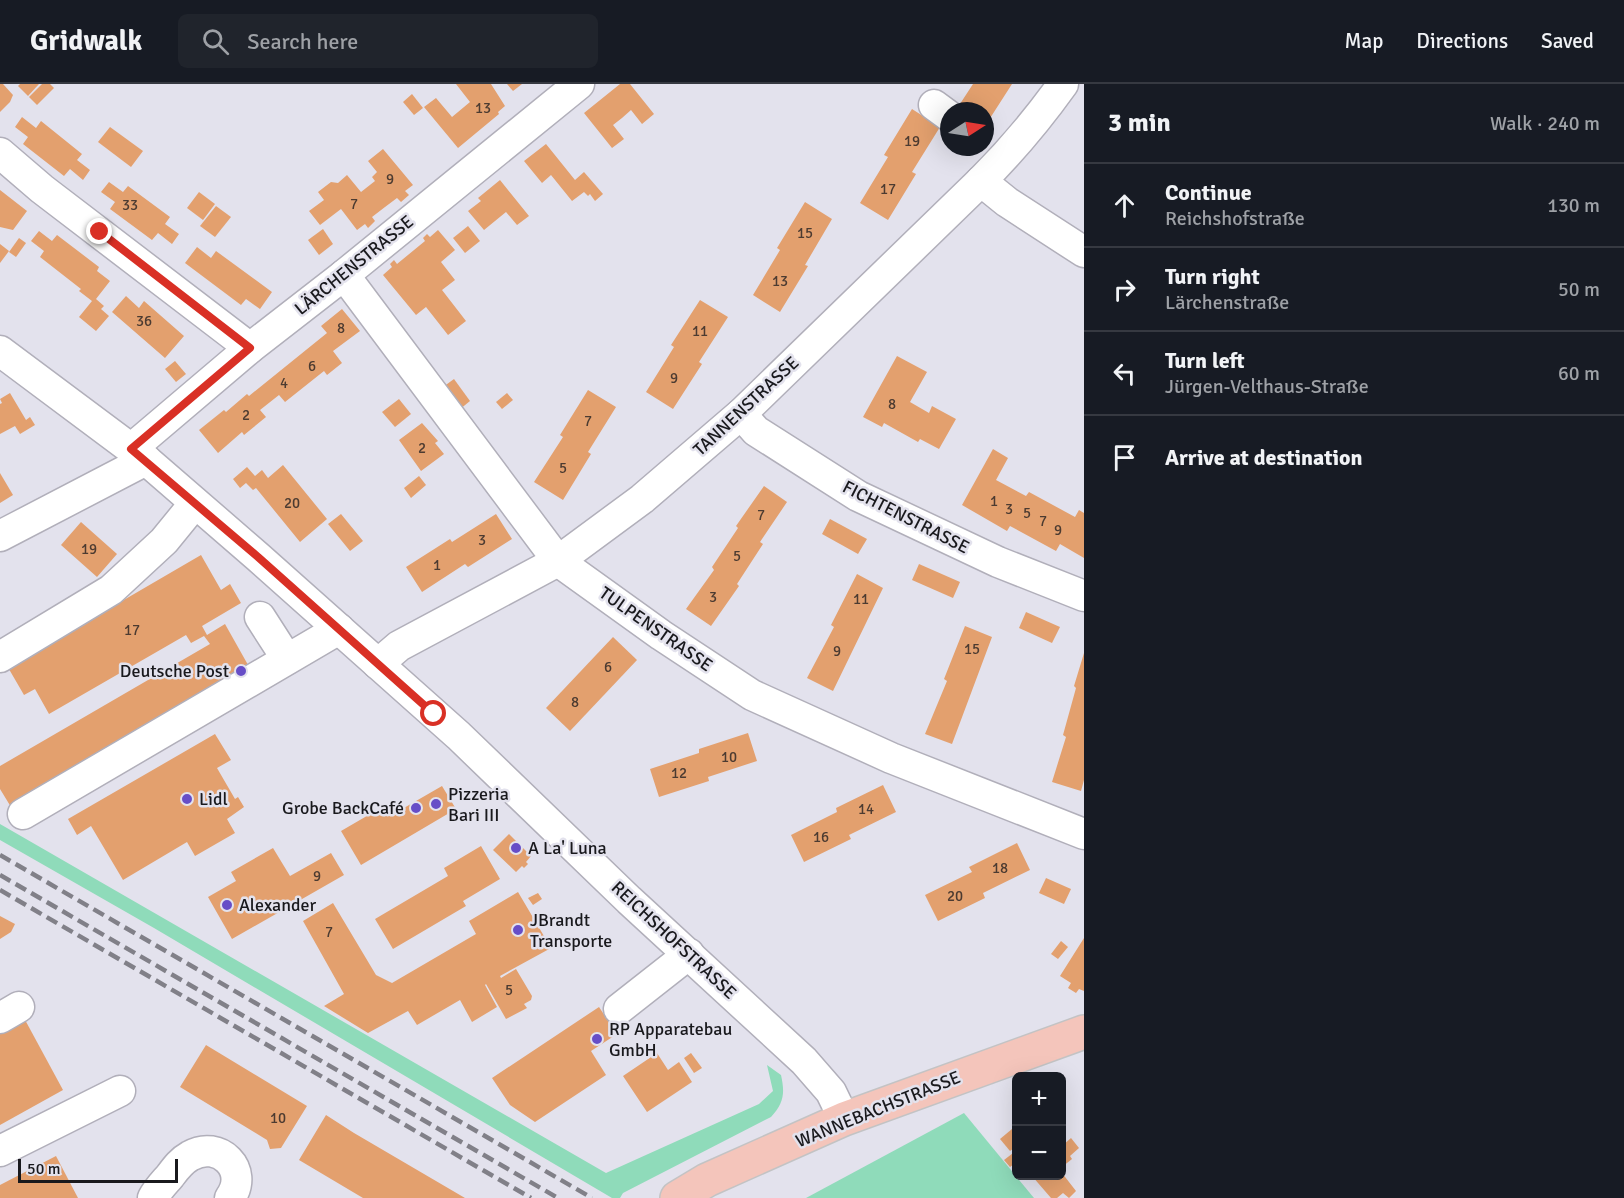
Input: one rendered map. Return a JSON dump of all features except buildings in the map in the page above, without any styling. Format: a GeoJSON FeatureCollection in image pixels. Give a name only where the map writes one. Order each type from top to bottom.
{"type":"FeatureCollection","features":[{"type":"Feature","properties":{"kind":"main road","name":"WANNEBACHSTRASSE"},"geometry":{"type":"LineString","coordinates":[[677,1198],[707,1180],[844,1119],[1084,1032]]}},
{"type":"Feature","properties":{"kind":"street","name":"LÄRCHENSTRASSE"},"geometry":{"type":"LineString","coordinates":[[0,536],[138,455],[250,348],[344,275],[579,84]]}},
{"type":"Feature","properties":{"kind":"street","name":"TANNENSTRASSE"},"geometry":{"type":"LineString","coordinates":[[378,664],[399,646],[558,561],[642,499],[877,297],[981,181],[995,149],[1041,115],[1063,84]]}},
{"type":"Feature","properties":{"kind":"street"},"geometry":{"type":"LineString","coordinates":[[0,153],[42,189],[250,348]]}},
{"type":"Feature","properties":{"kind":"street"},"geometry":{"type":"LineString","coordinates":[[981,181],[1007,202],[1084,252]]}},
{"type":"Feature","properties":{"kind":"street","name":"TULPENSTRASSE"},"geometry":{"type":"LineString","coordinates":[[344,275],[558,561],[661,635],[752,694],[891,758],[1084,834]]}},
{"type":"Feature","properties":{"kind":"street","name":"REICHSHOFSTRASSE"},"geometry":{"type":"LineString","coordinates":[[4,361],[138,455],[471,747],[629,900],[804,1061],[831,1092],[844,1119]]}},
{"type":"Feature","properties":{"kind":"street","name":"FICHTENSTRASSE"},"geometry":{"type":"LineString","coordinates":[[741,414],[756,431],[858,496],[998,562],[1084,596]]}},
{"type":"Feature","properties":{"kind":"street"},"geometry":{"type":"LineString","coordinates":[[0,657],[111,590],[164,541],[195,503]]}},
{"type":"Feature","properties":{"kind":"street"},"geometry":{"type":"LineString","coordinates":[[260,617],[286,659]]}},
{"type":"Feature","properties":{"kind":"street"},"geometry":{"type":"LineString","coordinates":[[23,814],[339,629]]}},
{"type":"Feature","properties":{"kind":"street"},"geometry":{"type":"LineString","coordinates":[[619,1009],[689,954]]}},
{"type":"Feature","properties":{"kind":"street"},"geometry":{"type":"LineString","coordinates":[[0,1151],[120,1091]]}},
{"type":"Feature","properties":{"kind":"street"},"geometry":{"type":"LineString","coordinates":[[153,1198],[180,1163],[191,1155],[205,1151],[219,1152],[232,1164],[237,1184],[230,1198]]}},
{"type":"Feature","properties":{"kind":"green space"},"geometry":{"type":"Polygon","coordinates":[[[0,824],[606,1173],[759,1104],[773,1091],[767,1065],[781,1075],[783,1093],[781,1102],[771,1117],[623,1193],[620,1198],[612,1198],[0,840],[0,824]]]}},
{"type":"Feature","properties":{"kind":"green space"},"geometry":{"type":"Polygon","coordinates":[[[964,1113],[1012,1171],[1012,1180],[1019,1180],[1034,1198],[806,1198],[964,1113]]]}},
{"type":"Feature","properties":{"kind":"railway"},"geometry":{"type":"LineString","coordinates":[[0,855],[592,1198]]}},
{"type":"Feature","properties":{"kind":"railway"},"geometry":{"type":"LineString","coordinates":[[0,875],[558,1198]]}},
{"type":"Feature","properties":{"kind":"railway"},"geometry":{"type":"LineString","coordinates":[[0,890],[531,1198]]}},
{"type":"Feature","properties":{"kind":"place","name":"Deutsche Post"},"geometry":{"type":"Point","coordinates":[241,671]}},
{"type":"Feature","properties":{"kind":"place","name":"Lidl"},"geometry":{"type":"Point","coordinates":[187,799]}},
{"type":"Feature","properties":{"kind":"place","name":"Pizzeria Bari III"},"geometry":{"type":"Point","coordinates":[436,804]}},
{"type":"Feature","properties":{"kind":"place","name":"Grobe BackCafé"},"geometry":{"type":"Point","coordinates":[416,808]}},
{"type":"Feature","properties":{"kind":"place","name":"A La' Luna"},"geometry":{"type":"Point","coordinates":[516,848]}},
{"type":"Feature","properties":{"kind":"place","name":"Alexander"},"geometry":{"type":"Point","coordinates":[227,905]}},
{"type":"Feature","properties":{"kind":"place","name":"JBrandt Transporte"},"geometry":{"type":"Point","coordinates":[518,930]}},
{"type":"Feature","properties":{"kind":"place","name":"RP Apparatebau GmbH"},"geometry":{"type":"Point","coordinates":[597,1039]}},
{"type":"Feature","properties":{"kind":"route"},"geometry":{"type":"LineString","coordinates":[[100,232],[250,348],[131,449],[258,557],[434,714]]}}]}
